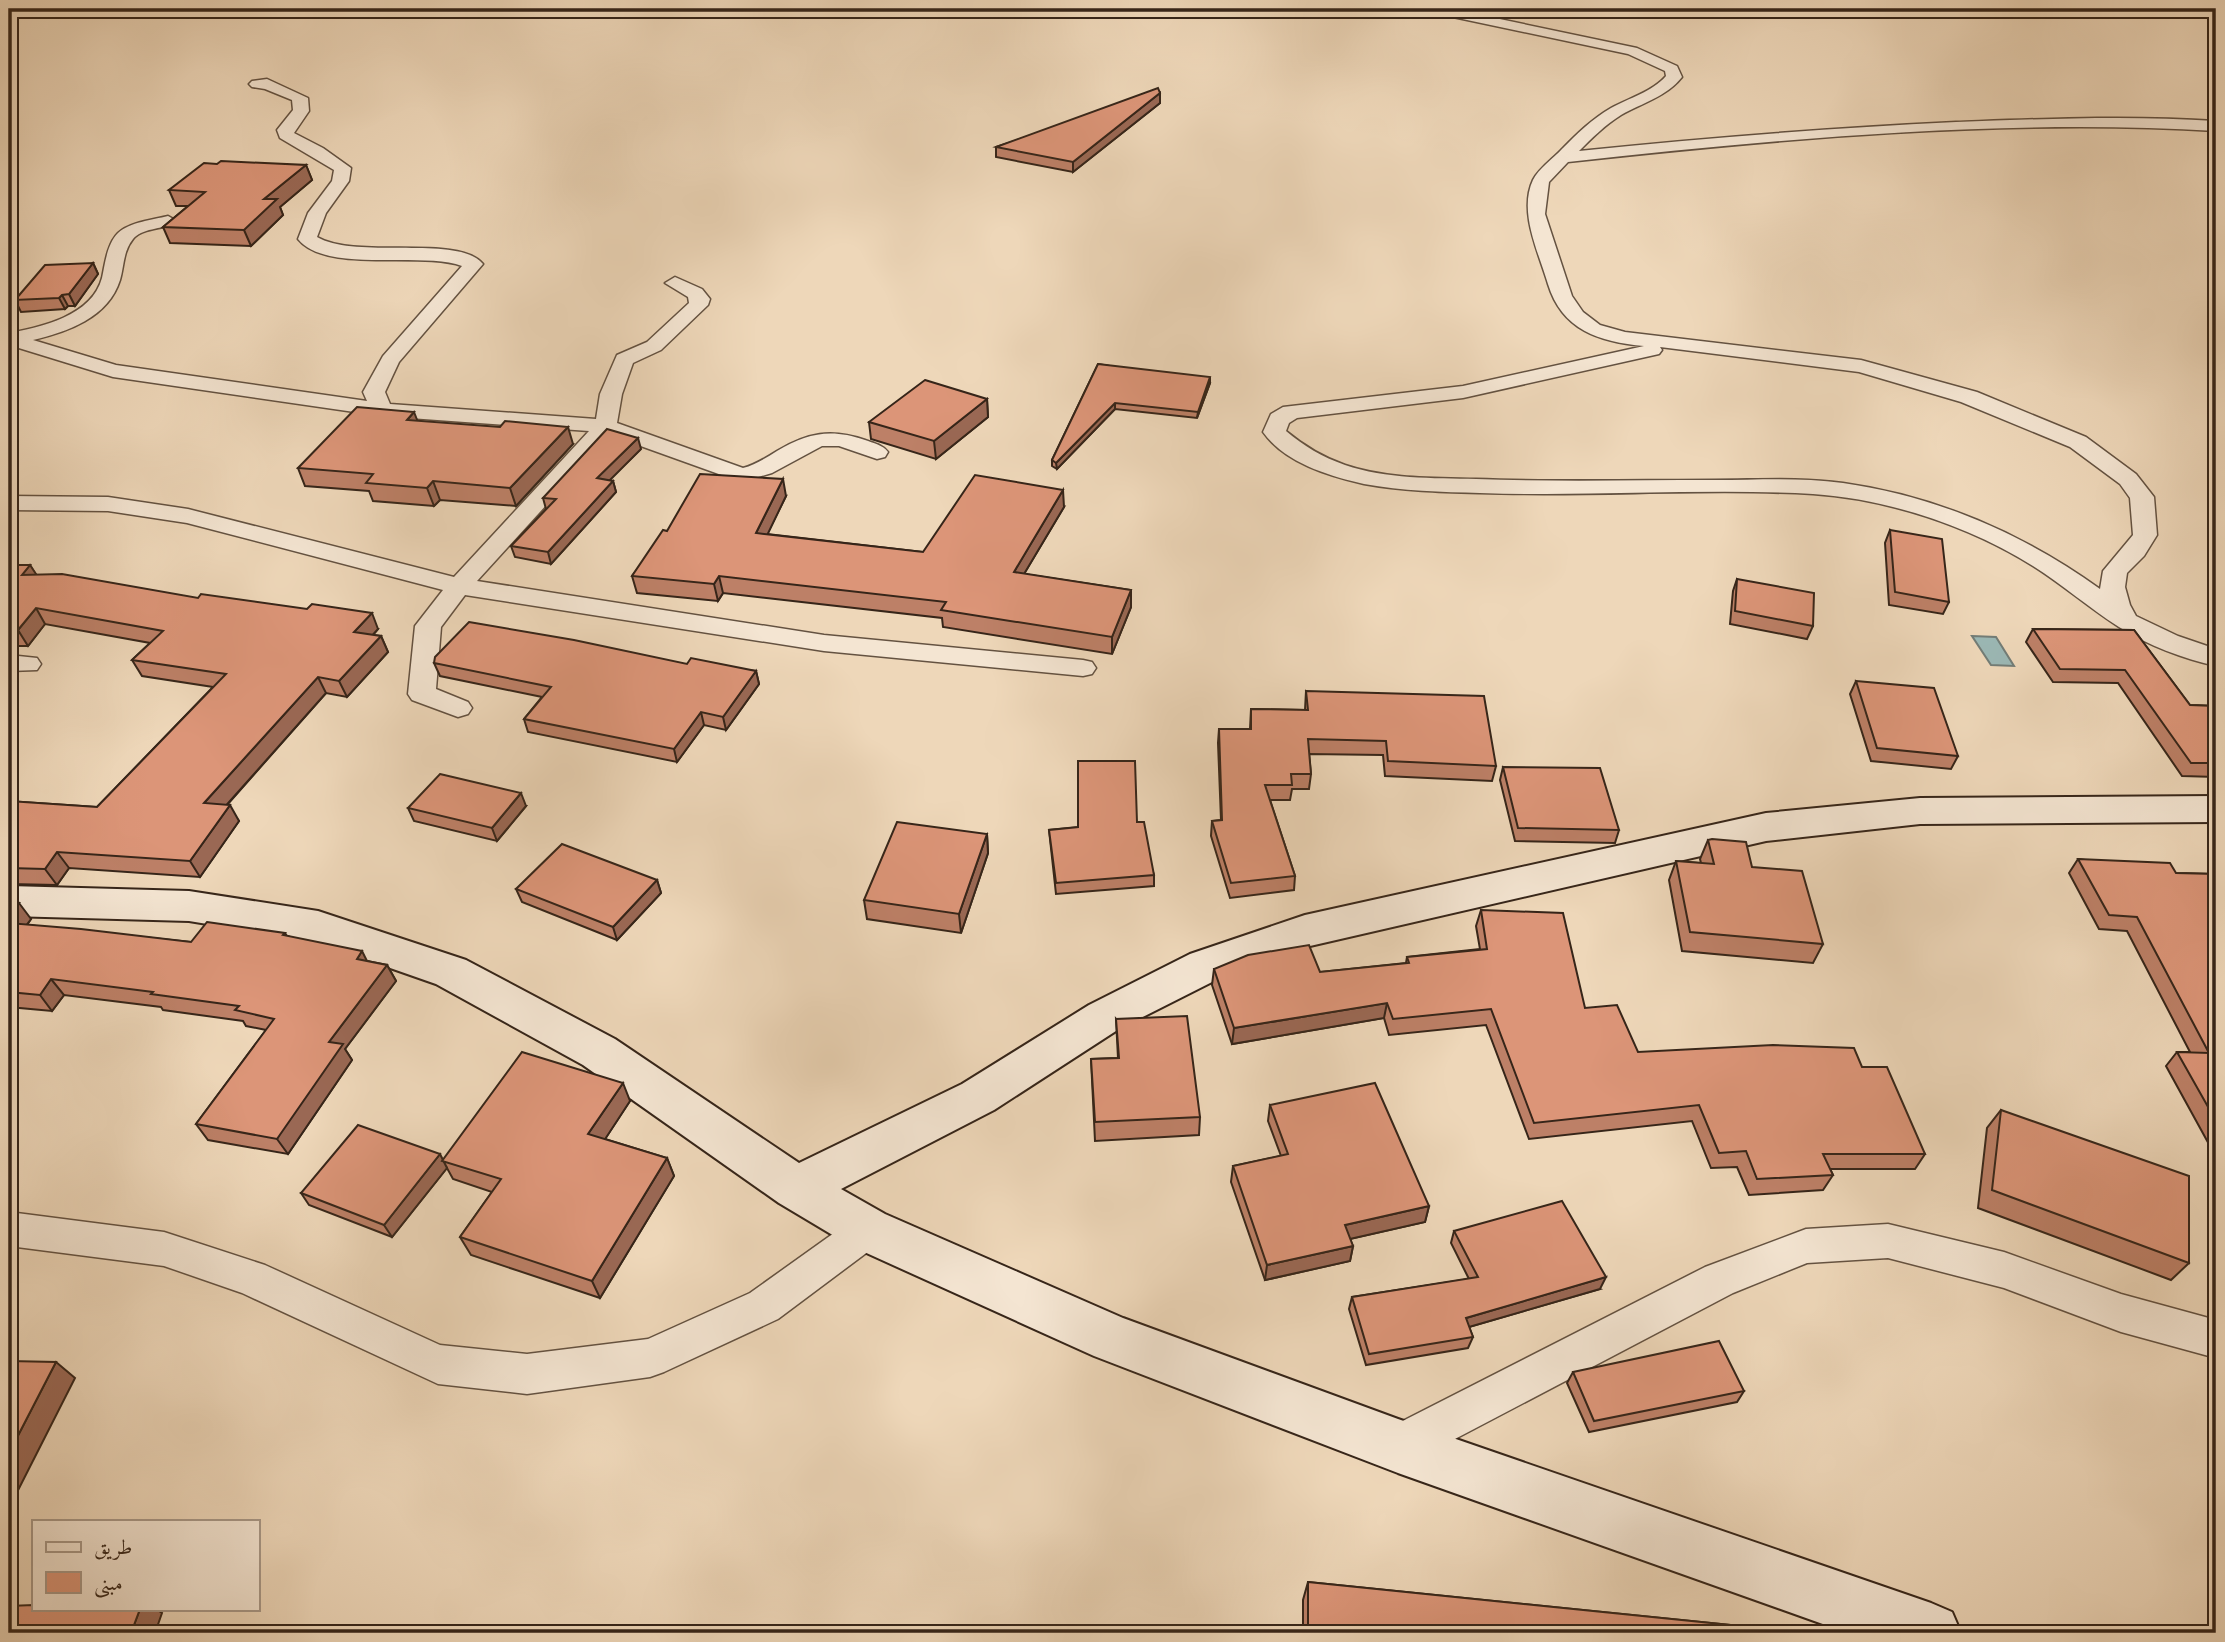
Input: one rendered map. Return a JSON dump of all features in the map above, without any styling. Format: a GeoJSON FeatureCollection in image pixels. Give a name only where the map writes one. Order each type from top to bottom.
{"type":"FeatureCollection","features":[{"type":"Feature","properties":{"kind":"main road"},"geometry":{"type":"LineString","coordinates":[[796,1188],[978,1097],[1115,1011],[1205,966],[1305,930],[1766,827],[1920,811],[2216,809]]}},
{"type":"Feature","properties":{"kind":"main road"},"geometry":{"type":"LineString","coordinates":[[9,901],[189,906],[318,927],[451,972],[599,1052],[796,1188],[868,1230],[1112,1339],[1398,1446],[1931,1633]]}},
{"type":"Feature","properties":{"kind":"street"},"geometry":{"type":"LineString","coordinates":[[1434,9],[1632,51],[1672,69],[1674,77],[1665,87],[1615,112],[1591,129],[1541,181],[1536,214],[1562,297],[1576,316],[1593,329],[1624,338],[1861,366],[1969,397],[2078,442],[2128,479],[2142,497],[2145,535],[2135,551],[2115,571],[2112,587],[2117,605],[2127,621]]}},
{"type":"Feature","properties":{"kind":"street"},"geometry":{"type":"LineString","coordinates":[[257,84],[268,84],[300,98],[301,111],[285,130],[286,135],[343,168],[340,181],[317,213],[307,239],[317,248],[380,254],[447,255],[474,264],[390,360],[374,392],[382,410]]}},
{"type":"Feature","properties":{"kind":"street"},"geometry":{"type":"LineString","coordinates":[[1563,158],[1673,145],[1938,128],[2071,122],[2216,127]]}},
{"type":"Feature","properties":{"kind":"street"},"geometry":{"type":"LineString","coordinates":[[9,339],[69,324],[90,311],[111,282],[113,261],[122,247],[123,238],[134,230],[167,221]]}},
{"type":"Feature","properties":{"kind":"street"},"geometry":{"type":"LineString","coordinates":[[458,708],[422,694],[428,626],[459,586],[606,426],[611,394],[624,359],[654,346],[698,305],[700,299],[695,293],[675,283]]}},
{"type":"Feature","properties":{"kind":"street"},"geometry":{"type":"LineString","coordinates":[[9,339],[113,371],[382,410],[606,426],[741,475],[761,472],[820,439],[849,442],[877,452]]}},
{"type":"Feature","properties":{"kind":"street"},"geometry":{"type":"LineString","coordinates":[[1684,343],[1462,392],[1291,412],[1279,418],[1274,432],[1288,447],[1322,464],[1365,477],[1425,484],[1579,489],[1800,487],[1858,493],[1942,515],[2011,543],[2055,570],[2127,621],[2169,642],[2216,659]]}},
{"type":"Feature","properties":{"kind":"street"},"geometry":{"type":"LineString","coordinates":[[9,503],[108,504],[188,516],[459,586],[824,643],[1083,667]]}},
{"type":"Feature","properties":{"kind":"street"},"geometry":{"type":"LineString","coordinates":[[9,1229],[164,1249],[251,1278],[438,1364],[527,1374],[650,1358],[764,1306],[868,1230]]}},
{"type":"Feature","properties":{"kind":"street"},"geometry":{"type":"LineString","coordinates":[[1398,1446],[1719,1280],[1806,1246],[1888,1241],[2004,1270],[2121,1313],[2216,1339]]}},
{"type":"Feature","properties":{"kind":"water"},"geometry":{"type":"Polygon","coordinates":[[[1972,636],[1996,637],[2014,666],[1991,665],[1972,636]]]}},
{"type":"Feature","properties":{"kind":"building"},"geometry":{"type":"Polygon","coordinates":[[[1158,88],[1160,93],[1073,162],[996,147],[1158,88]]]}},
{"type":"Feature","properties":{"kind":"building"},"geometry":{"type":"Polygon","coordinates":[[[221,161],[306,165],[264,199],[277,199],[244,230],[163,227],[205,192],[169,190],[204,163],[217,164],[221,161]]]}},
{"type":"Feature","properties":{"kind":"building"},"geometry":{"type":"Polygon","coordinates":[[[93,263],[69,294],[59,298],[15,300],[45,265],[93,263]]]}},
{"type":"Feature","properties":{"kind":"building"},"geometry":{"type":"Polygon","coordinates":[[[1098,364],[1210,377],[1198,412],[1115,403],[1056,463],[1052,460],[1098,364]]]}},
{"type":"Feature","properties":{"kind":"building"},"geometry":{"type":"Polygon","coordinates":[[[925,380],[987,399],[934,441],[869,422],[925,380]]]}},
{"type":"Feature","properties":{"kind":"building"},"geometry":{"type":"Polygon","coordinates":[[[357,407],[414,412],[407,420],[500,427],[505,421],[568,427],[510,488],[433,481],[427,488],[366,483],[373,474],[298,468],[357,407]]]}},
{"type":"Feature","properties":{"kind":"building"},"geometry":{"type":"Polygon","coordinates":[[[607,429],[638,438],[597,478],[613,481],[548,552],[511,546],[556,499],[543,498],[607,429]]]}},
{"type":"Feature","properties":{"kind":"building"},"geometry":{"type":"Polygon","coordinates":[[[700,474],[783,479],[756,533],[923,552],[975,475],[1063,490],[1014,572],[1131,590],[1112,637],[941,610],[946,602],[719,576],[714,584],[632,576],[663,530],[667,531],[700,474]]]}},
{"type":"Feature","properties":{"kind":"building"},"geometry":{"type":"Polygon","coordinates":[[[1890,530],[1942,539],[1949,602],[1895,592],[1890,530]]]}},
{"type":"Feature","properties":{"kind":"building"},"geometry":{"type":"Polygon","coordinates":[[[9,565],[30,565],[22,575],[62,574],[198,598],[201,594],[307,609],[312,604],[372,613],[354,632],[381,636],[339,681],[318,677],[204,803],[230,805],[190,861],[57,852],[45,869],[9,868],[9,801],[97,807],[226,674],[132,660],[163,631],[36,608],[18,630],[9,630],[9,565]]]}},
{"type":"Feature","properties":{"kind":"building"},"geometry":{"type":"Polygon","coordinates":[[[1737,579],[1814,593],[1813,626],[1735,611],[1737,579]]]}},
{"type":"Feature","properties":{"kind":"building"},"geometry":{"type":"Polygon","coordinates":[[[469,622],[574,640],[687,664],[691,658],[756,671],[723,717],[701,712],[674,749],[524,719],[551,687],[434,663],[435,657],[469,622]]]}},
{"type":"Feature","properties":{"kind":"building"},"geometry":{"type":"Polygon","coordinates":[[[2033,629],[2134,630],[2190,705],[2216,706],[2216,763],[2191,763],[2125,670],[2060,669],[2033,629]]]}},
{"type":"Feature","properties":{"kind":"building"},"geometry":{"type":"Polygon","coordinates":[[[1856,681],[1934,688],[1958,756],[1877,748],[1856,681]]]}},
{"type":"Feature","properties":{"kind":"building"},"geometry":{"type":"Polygon","coordinates":[[[1306,691],[1484,696],[1496,766],[1388,761],[1386,741],[1308,739],[1311,774],[1291,774],[1292,785],[1265,785],[1295,876],[1231,883],[1212,821],[1222,820],[1219,729],[1251,729],[1251,709],[1308,710],[1306,691]]]}},
{"type":"Feature","properties":{"kind":"building"},"geometry":{"type":"Polygon","coordinates":[[[1078,761],[1135,761],[1137,822],[1144,822],[1154,875],[1056,883],[1049,830],[1078,827],[1078,761]]]}},
{"type":"Feature","properties":{"kind":"building"},"geometry":{"type":"Polygon","coordinates":[[[1503,767],[1600,768],[1619,830],[1518,828],[1503,767]]]}},
{"type":"Feature","properties":{"kind":"building"},"geometry":{"type":"Polygon","coordinates":[[[440,774],[521,793],[492,828],[408,808],[440,774]]]}},
{"type":"Feature","properties":{"kind":"building"},"geometry":{"type":"Polygon","coordinates":[[[897,822],[987,834],[959,914],[864,900],[897,822]]]}},
{"type":"Feature","properties":{"kind":"building"},"geometry":{"type":"Polygon","coordinates":[[[1708,840],[1746,842],[1752,867],[1802,871],[1823,944],[1690,932],[1676,861],[1714,864],[1708,840]]]}},
{"type":"Feature","properties":{"kind":"building"},"geometry":{"type":"Polygon","coordinates":[[[562,844],[657,880],[613,927],[516,889],[562,844]]]}},
{"type":"Feature","properties":{"kind":"building"},"geometry":{"type":"Polygon","coordinates":[[[2078,859],[2170,863],[2176,873],[2216,874],[2216,925],[2211,925],[2216,935],[2216,1121],[2177,1052],[2209,1053],[2137,917],[2109,915],[2078,859]]]}},
{"type":"Feature","properties":{"kind":"building"},"geometry":{"type":"Polygon","coordinates":[[[9,903],[19,903],[9,916],[9,903]]]}},
{"type":"Feature","properties":{"kind":"building"},"geometry":{"type":"Polygon","coordinates":[[[1481,910],[1563,913],[1585,1008],[1617,1005],[1638,1052],[1773,1045],[1854,1048],[1862,1067],[1887,1067],[1925,1154],[1823,1154],[1833,1175],[1757,1179],[1746,1151],[1719,1153],[1699,1105],[1534,1123],[1491,1009],[1393,1019],[1387,1003],[1234,1028],[1214,969],[1248,955],[1309,945],[1320,972],[1409,963],[1407,957],[1487,949],[1481,910]]]}},
{"type":"Feature","properties":{"kind":"building"},"geometry":{"type":"Polygon","coordinates":[[[207,922],[285,933],[283,935],[362,951],[357,959],[387,965],[329,1042],[343,1044],[277,1139],[196,1124],[274,1019],[235,1010],[239,1006],[51,979],[40,995],[9,992],[9,923],[191,942],[207,922]]]}},
{"type":"Feature","properties":{"kind":"building"},"geometry":{"type":"Polygon","coordinates":[[[1187,1016],[1200,1117],[1095,1122],[1091,1059],[1119,1058],[1116,1019],[1187,1016]]]}},
{"type":"Feature","properties":{"kind":"building"},"geometry":{"type":"Polygon","coordinates":[[[522,1052],[623,1083],[588,1134],[667,1158],[592,1281],[460,1237],[501,1179],[442,1161],[522,1052]]]}},
{"type":"Feature","properties":{"kind":"building"},"geometry":{"type":"Polygon","coordinates":[[[1375,1083],[1429,1206],[1345,1225],[1353,1246],[1267,1265],[1233,1166],[1288,1154],[1270,1105],[1375,1083]]]}},
{"type":"Feature","properties":{"kind":"building"},"geometry":{"type":"Polygon","coordinates":[[[2001,1110],[2189,1176],[2189,1263],[1992,1190],[2001,1110]]]}},
{"type":"Feature","properties":{"kind":"building"},"geometry":{"type":"Polygon","coordinates":[[[358,1125],[440,1154],[384,1225],[301,1193],[358,1125]]]}},
{"type":"Feature","properties":{"kind":"building"},"geometry":{"type":"Polygon","coordinates":[[[1562,1201],[1606,1277],[1466,1318],[1473,1337],[1369,1354],[1352,1297],[1478,1277],[1454,1231],[1562,1201]]]}},
{"type":"Feature","properties":{"kind":"building"},"geometry":{"type":"Polygon","coordinates":[[[1719,1341],[1744,1391],[1594,1421],[1573,1372],[1719,1341]]]}},
{"type":"Feature","properties":{"kind":"building"},"geometry":{"type":"Polygon","coordinates":[[[9,1361],[56,1362],[9,1453],[9,1361]]]}},
{"type":"Feature","properties":{"kind":"building"},"geometry":{"type":"Polygon","coordinates":[[[1308,1582],[1810,1633],[1308,1633],[1308,1582]]]}},
{"type":"Feature","properties":{"kind":"building"},"geometry":{"type":"Polygon","coordinates":[[[32,1605],[32,1610],[140,1610],[131,1633],[9,1633],[9,1606],[32,1605]]]}}]}
